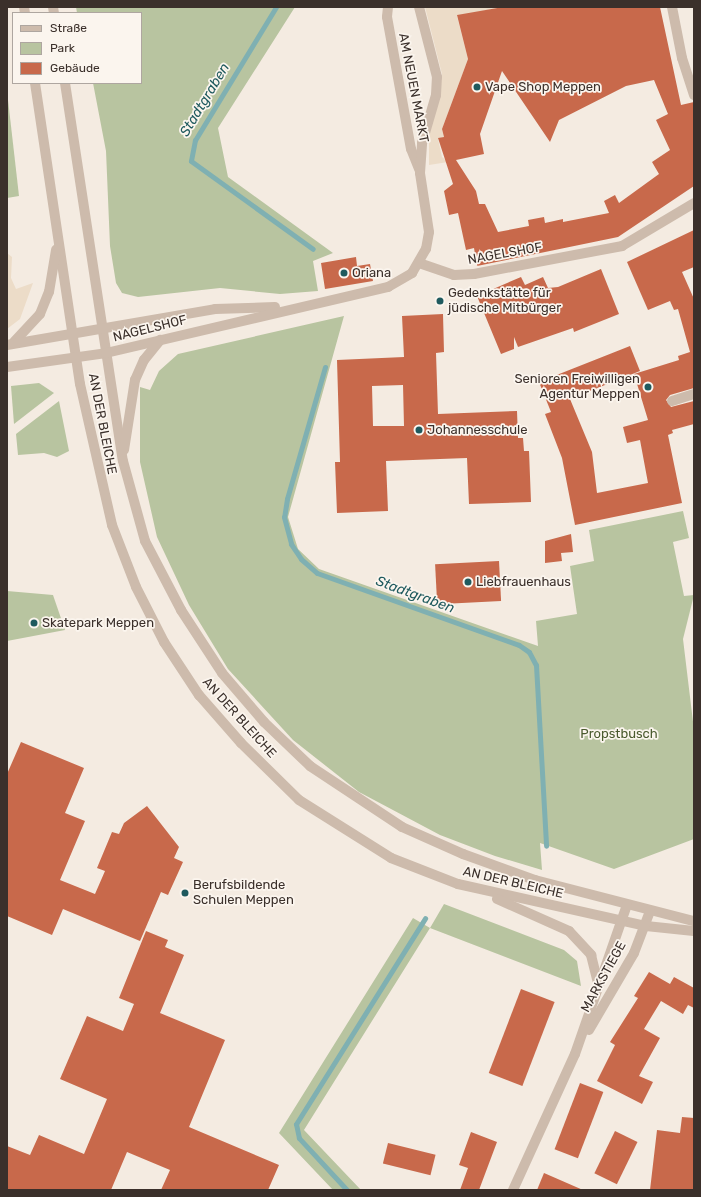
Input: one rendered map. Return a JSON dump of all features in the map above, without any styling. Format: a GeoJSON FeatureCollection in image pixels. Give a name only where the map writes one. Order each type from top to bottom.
{"type":"FeatureCollection","features":[{"type":"Feature","properties":{"kind":"street","name":"AM NEUEN MARKT"},"geometry":{"type":"LineString","coordinates":[[388,7],[387,17],[411,149],[420,173],[429,232],[419,263]]}},
{"type":"Feature","properties":{"kind":"street","name":"AM NEUEN MARKT"},"geometry":{"type":"LineString","coordinates":[[418,7],[437,77],[436,96],[422,143],[420,173]]}},
{"type":"Feature","properties":{"kind":"street"},"geometry":{"type":"LineString","coordinates":[[672,7],[682,58],[694,96]]}},
{"type":"Feature","properties":{"kind":"street","name":"AN DER BLEICHE"},"geometry":{"type":"LineString","coordinates":[[35,84],[76,359],[92,450],[112,525],[136,588],[164,642],[199,695],[241,743],[299,800],[391,858],[458,884],[646,926],[694,931]]}},
{"type":"Feature","properties":{"kind":"street","name":"AN DER BLEICHE"},"geometry":{"type":"LineString","coordinates":[[65,84],[123,461],[145,541],[180,610],[222,673],[264,722],[310,766],[402,827],[464,854],[535,880],[650,911],[694,921]]}},
{"type":"Feature","properties":{"kind":"street","name":"NAGELSHOF"},"geometry":{"type":"LineString","coordinates":[[7,367],[76,359],[106,353],[388,286],[402,281],[419,263],[454,275],[474,274],[622,246],[694,203]]}},
{"type":"Feature","properties":{"kind":"street","name":"AN DER BLEICHE"},"geometry":{"type":"LineString","coordinates":[[10,344],[40,314],[49,292],[58,242]]}},
{"type":"Feature","properties":{"kind":"street","name":"NAGELSHOF"},"geometry":{"type":"LineString","coordinates":[[10,344],[72,331],[215,309],[297,307]]}},
{"type":"Feature","properties":{"kind":"street","name":"AN DER BLEICHE"},"geometry":{"type":"LineString","coordinates":[[123,461],[136,380],[144,360],[160,340]]}},
{"type":"Feature","properties":{"kind":"street"},"geometry":{"type":"LineString","coordinates":[[672,400],[694,394]]}},
{"type":"Feature","properties":{"kind":"street"},"geometry":{"type":"LineString","coordinates":[[458,884],[543,917],[569,931],[591,955],[598,970],[599,990]]}},
{"type":"Feature","properties":{"kind":"street","name":"MARKSTIEGE"},"geometry":{"type":"LineString","coordinates":[[513,1190],[575,1054],[628,905]]}},
{"type":"Feature","properties":{"kind":"street","name":"MARKSTIEGE"},"geometry":{"type":"LineString","coordinates":[[575,1054],[646,926],[650,911]]}},
{"type":"Feature","properties":{"kind":"green space"},"geometry":{"type":"Polygon","coordinates":[[[76,7],[295,7],[218,128],[228,177],[333,253],[313,261],[318,291],[280,294],[220,288],[138,297],[122,293],[116,283],[110,246],[106,151],[93,84],[142,84],[142,12],[77,12],[76,7]]]}},
{"type":"Feature","properties":{"kind":"green space"},"geometry":{"type":"Polygon","coordinates":[[[7,91],[19,196],[7,198],[7,91]]]}},
{"type":"Feature","properties":{"kind":"green space","name":"Propstbusch"},"geometry":{"type":"Polygon","coordinates":[[[344,316],[288,517],[298,549],[319,569],[538,646],[536,621],[577,614],[570,566],[594,561],[589,530],[683,511],[689,538],[673,542],[684,596],[694,595],[683,639],[694,730],[694,839],[614,869],[540,843],[542,870],[495,856],[440,835],[359,792],[293,740],[228,669],[189,605],[157,537],[140,462],[140,387],[150,390],[159,371],[178,354],[344,316]]]}},
{"type":"Feature","properties":{"kind":"green space"},"geometry":{"type":"Polygon","coordinates":[[[39,383],[54,393],[14,424],[11,386],[39,383]]]}},
{"type":"Feature","properties":{"kind":"green space"},"geometry":{"type":"Polygon","coordinates":[[[59,401],[69,451],[57,457],[44,453],[18,455],[16,434],[59,401]]]}},
{"type":"Feature","properties":{"kind":"green space","name":"Skatepark Meppen"},"geometry":{"type":"Polygon","coordinates":[[[7,591],[53,595],[65,630],[7,641],[7,591]]]}},
{"type":"Feature","properties":{"kind":"green space"},"geometry":{"type":"Polygon","coordinates":[[[444,904],[564,950],[577,961],[581,986],[430,928],[444,904]]]}},
{"type":"Feature","properties":{"kind":"green space"},"geometry":{"type":"Polygon","coordinates":[[[413,918],[430,928],[304,1130],[361,1190],[333,1190],[279,1133],[413,918]]]}},
{"type":"Feature","properties":{"kind":"shaded area"},"geometry":{"type":"Polygon","coordinates":[[[425,7],[503,7],[457,16],[468,59],[442,129],[444,137],[438,139],[442,157],[448,162],[429,165],[429,130],[442,74],[425,7]]]}},
{"type":"Feature","properties":{"kind":"shaded area"},"geometry":{"type":"Polygon","coordinates":[[[7,253],[12,257],[11,278],[16,289],[33,283],[20,319],[7,329],[7,253]]]}},
{"type":"Feature","properties":{"kind":"building"},"geometry":{"type":"Polygon","coordinates":[[[503,7],[660,7],[681,105],[694,102],[694,186],[618,237],[477,266],[474,248],[466,250],[458,213],[449,215],[444,191],[453,184],[438,138],[444,137],[442,129],[468,59],[457,15],[503,7]],[[502,71],[480,134],[484,154],[456,160],[476,191],[479,204],[485,204],[498,232],[529,226],[528,220],[544,217],[545,223],[563,219],[563,222],[609,213],[604,201],[615,195],[619,203],[659,174],[652,162],[670,150],[656,120],[668,114],[654,80],[626,86],[559,120],[550,142],[502,71]]]}},
{"type":"Feature","properties":{"kind":"building"},"geometry":{"type":"Polygon","coordinates":[[[694,230],[694,267],[682,272],[694,299],[694,388],[670,395],[666,400],[671,407],[694,401],[694,424],[672,430],[673,433],[668,435],[682,503],[575,525],[562,458],[545,414],[551,412],[539,382],[630,346],[640,371],[570,399],[592,452],[597,493],[648,483],[640,440],[627,443],[623,427],[648,420],[634,374],[679,360],[678,356],[690,352],[678,309],[674,310],[670,301],[648,310],[627,262],[694,230]]]}},
{"type":"Feature","properties":{"kind":"building"},"geometry":{"type":"Polygon","coordinates":[[[356,257],[357,266],[370,264],[373,281],[325,289],[321,263],[356,257]]]}},
{"type":"Feature","properties":{"kind":"building"},"geometry":{"type":"Polygon","coordinates":[[[601,269],[619,314],[574,332],[573,328],[518,347],[514,337],[514,349],[501,354],[477,296],[521,277],[525,285],[543,277],[548,288],[558,287],[601,269]]]}},
{"type":"Feature","properties":{"kind":"building"},"geometry":{"type":"Polygon","coordinates":[[[443,314],[444,352],[436,353],[438,414],[517,411],[518,438],[523,438],[524,451],[529,451],[531,502],[469,504],[467,458],[386,461],[388,511],[337,513],[335,462],[340,462],[337,360],[404,357],[402,316],[443,314]],[[403,385],[372,386],[373,426],[404,426],[403,385]]]}},
{"type":"Feature","properties":{"kind":"building"},"geometry":{"type":"Polygon","coordinates":[[[571,534],[573,552],[561,553],[562,561],[545,563],[545,541],[571,534]]]}},
{"type":"Feature","properties":{"kind":"building","name":"Liebfrauenhaus"},"geometry":{"type":"Polygon","coordinates":[[[499,561],[501,601],[437,604],[435,564],[499,561]]]}},
{"type":"Feature","properties":{"kind":"building"},"geometry":{"type":"Polygon","coordinates":[[[21,742],[84,768],[65,813],[85,821],[60,880],[95,894],[105,871],[97,868],[112,832],[119,834],[124,823],[147,806],[179,847],[174,858],[183,862],[168,895],[161,892],[140,941],[63,909],[52,935],[7,916],[7,774],[21,742]]]}},
{"type":"Feature","properties":{"kind":"building"},"geometry":{"type":"Polygon","coordinates":[[[146,931],[168,940],[165,947],[184,955],[160,1013],[225,1040],[189,1127],[279,1165],[268,1190],[161,1190],[170,1170],[127,1152],[111,1190],[7,1190],[7,1146],[30,1155],[39,1135],[84,1154],[107,1099],[60,1079],[87,1016],[123,1031],[134,1004],[119,998],[146,931]]]}},
{"type":"Feature","properties":{"kind":"building"},"geometry":{"type":"Polygon","coordinates":[[[649,972],[670,984],[674,977],[694,988],[694,1008],[688,1005],[683,1014],[661,1001],[644,1029],[660,1038],[639,1076],[653,1082],[642,1104],[597,1081],[615,1045],[610,1042],[638,998],[634,996],[649,972]]]}},
{"type":"Feature","properties":{"kind":"building"},"geometry":{"type":"Polygon","coordinates":[[[521,989],[555,1002],[522,1086],[489,1073],[521,989]]]}},
{"type":"Feature","properties":{"kind":"building"},"geometry":{"type":"Polygon","coordinates":[[[580,1083],[603,1092],[578,1158],[555,1149],[580,1083]]]}},
{"type":"Feature","properties":{"kind":"building"},"geometry":{"type":"Polygon","coordinates":[[[682,1117],[694,1118],[694,1190],[650,1190],[657,1130],[680,1133],[682,1117]]]}},
{"type":"Feature","properties":{"kind":"building"},"geometry":{"type":"Polygon","coordinates":[[[615,1131],[637,1142],[617,1184],[594,1173],[615,1131]]]}},
{"type":"Feature","properties":{"kind":"building"},"geometry":{"type":"Polygon","coordinates":[[[471,1132],[497,1142],[479,1190],[460,1190],[468,1168],[459,1165],[471,1132]]]}},
{"type":"Feature","properties":{"kind":"building"},"geometry":{"type":"Polygon","coordinates":[[[388,1143],[436,1155],[430,1175],[383,1163],[388,1143]]]}},
{"type":"Feature","properties":{"kind":"building"},"geometry":{"type":"Polygon","coordinates":[[[544,1173],[583,1190],[537,1190],[544,1173]]]}},
{"type":"Feature","properties":{"kind":"waterway","name":"Stadtgraben"},"geometry":{"type":"LineString","coordinates":[[276,7],[195,140],[191,161],[313,249]]}},
{"type":"Feature","properties":{"kind":"waterway","name":"Stadtgraben"},"geometry":{"type":"LineString","coordinates":[[325,367],[287,499],[284,517],[291,544],[301,559],[317,573],[519,645],[529,652],[536,665],[546,846]]}},
{"type":"Feature","properties":{"kind":"waterway"},"geometry":{"type":"LineString","coordinates":[[347,1190],[299,1138],[296,1124],[425,918]]}},
{"type":"Feature","properties":{"kind":"place","name":"Vape Shop Meppen"},"geometry":{"type":"Point","coordinates":[477,87]}},
{"type":"Feature","properties":{"kind":"place","name":"Oriana"},"geometry":{"type":"Point","coordinates":[344,273]}},
{"type":"Feature","properties":{"kind":"place","name":"Gedenkstätte für jüdische Mitbürger"},"geometry":{"type":"Point","coordinates":[440,301]}},
{"type":"Feature","properties":{"kind":"place","name":"Senioren Freiwilligen Agentur Meppen"},"geometry":{"type":"Point","coordinates":[648,387]}},
{"type":"Feature","properties":{"kind":"place","name":"Johannesschule"},"geometry":{"type":"Point","coordinates":[419,430]}},
{"type":"Feature","properties":{"kind":"place","name":"Liebfrauenhaus"},"geometry":{"type":"Point","coordinates":[468,582]}},
{"type":"Feature","properties":{"kind":"place","name":"Skatepark Meppen"},"geometry":{"type":"Point","coordinates":[34,623]}},
{"type":"Feature","properties":{"kind":"place","name":"Berufsbildende Schulen Meppen"},"geometry":{"type":"Point","coordinates":[185,893]}}]}
